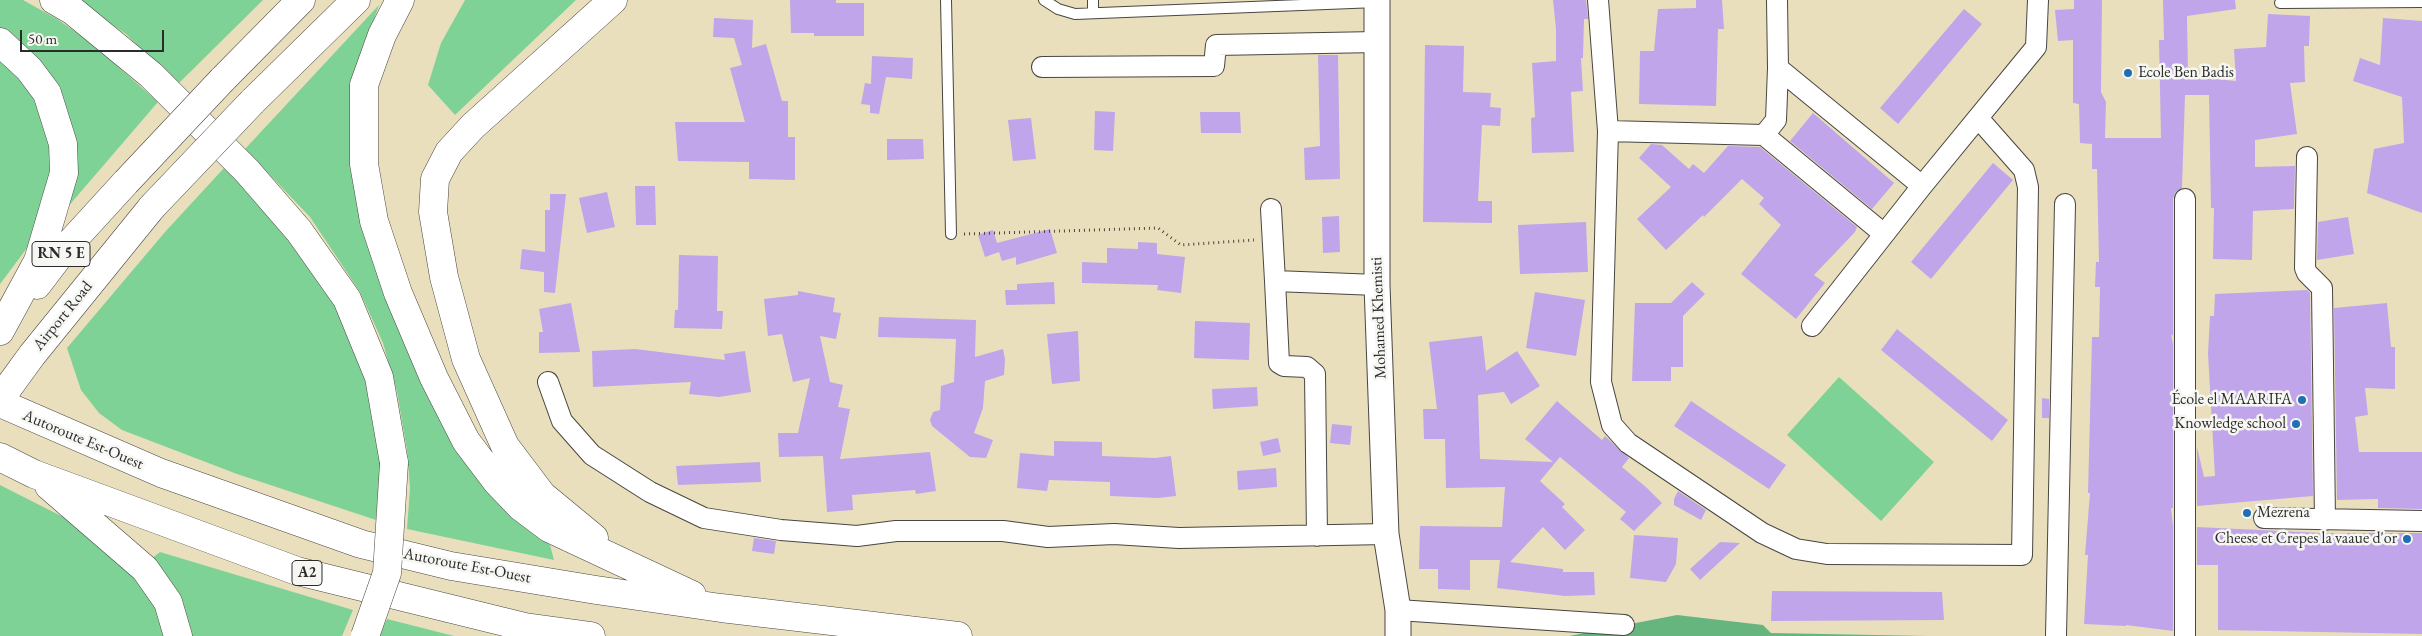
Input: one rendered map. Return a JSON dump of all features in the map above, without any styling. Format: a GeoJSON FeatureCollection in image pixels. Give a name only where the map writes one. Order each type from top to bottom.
{"type":"FeatureCollection","features":[{"type":"Feature","properties":{"kind":"highway"},"geometry":{"type":"LineString","coordinates":[[54,0],[73,11],[151,74],[247,171],[299,231],[347,299],[379,377],[394,463],[387,573],[365,636]]}},
{"type":"Feature","properties":{"kind":"highway","name":"RN 5 E"},"geometry":{"type":"LineString","coordinates":[[1,330],[62,252],[222,80],[301,0]]}},
{"type":"Feature","properties":{"kind":"highway","name":"Airport Road"},"geometry":{"type":"LineString","coordinates":[[0,399],[32,355],[152,207],[252,102],[356,0]]}},
{"type":"Feature","properties":{"kind":"highway"},"geometry":{"type":"LineString","coordinates":[[400,0],[382,35],[364,85],[364,164],[374,221],[398,293],[434,378],[466,441],[497,482],[521,507],[549,528],[721,608]]}},
{"type":"Feature","properties":{"kind":"highway"},"geometry":{"type":"LineString","coordinates":[[613,0],[473,126],[449,152],[436,179],[433,212],[444,276],[466,359],[505,446],[542,495],[628,566]]}},
{"type":"Feature","properties":{"kind":"highway"},"geometry":{"type":"LineString","coordinates":[[0,42],[29,68],[47,93],[63,144],[64,173],[38,261],[1,330]]}},
{"type":"Feature","properties":{"kind":"highway","name":"Autoroute Est-Ouest"},"geometry":{"type":"LineString","coordinates":[[0,403],[161,474],[361,544],[452,566],[596,590],[721,608],[958,636]]}},
{"type":"Feature","properties":{"kind":"highway","name":"A2"},"geometry":{"type":"LineString","coordinates":[[0,457],[34,474],[297,571],[525,627],[591,636]]}},
{"type":"Feature","properties":{"kind":"highway"},"geometry":{"type":"LineString","coordinates":[[34,474],[145,569],[168,602],[178,636]]}},
{"type":"Feature","properties":{"kind":"street"},"geometry":{"type":"LineString","coordinates":[[1598,0],[1608,131],[1601,382],[1612,425],[1628,443],[1762,533],[1796,549],[1827,554],[2022,555],[2028,187],[2024,170],[1979,119]]}},
{"type":"Feature","properties":{"kind":"street"},"geometry":{"type":"LineString","coordinates":[[1764,135],[1776,120],[1778,68],[1777,0]]}},
{"type":"Feature","properties":{"kind":"street"},"geometry":{"type":"LineString","coordinates":[[1812,326],[1922,186],[1979,119],[2036,47],[2038,0]]}},
{"type":"Feature","properties":{"kind":"street","name":"Mohamed Khemisti"},"geometry":{"type":"LineString","coordinates":[[1377,1],[1377,285],[1386,534],[1398,610],[1398,636]]}},
{"type":"Feature","properties":{"kind":"street"},"geometry":{"type":"LineString","coordinates":[[1042,67],[1214,66],[1216,45],[1377,42]]}},
{"type":"Feature","properties":{"kind":"street"},"geometry":{"type":"LineString","coordinates":[[1778,68],[1922,186]]}},
{"type":"Feature","properties":{"kind":"street"},"geometry":{"type":"LineString","coordinates":[[1608,131],[1764,135],[1884,234]]}},
{"type":"Feature","properties":{"kind":"street"},"geometry":{"type":"LineString","coordinates":[[2307,157],[2305,268],[2307,273],[2322,288],[2325,520]]}},
{"type":"Feature","properties":{"kind":"street"},"geometry":{"type":"LineString","coordinates":[[2185,199],[2185,636]]}},
{"type":"Feature","properties":{"kind":"street"},"geometry":{"type":"LineString","coordinates":[[2056,636],[2065,204]]}},
{"type":"Feature","properties":{"kind":"street"},"geometry":{"type":"LineString","coordinates":[[1271,209],[1279,363],[1284,366],[1307,366],[1315,374],[1317,536]]}},
{"type":"Feature","properties":{"kind":"street"},"geometry":{"type":"LineString","coordinates":[[1275,282],[1377,285]]}},
{"type":"Feature","properties":{"kind":"street"},"geometry":{"type":"LineString","coordinates":[[548,382],[562,421],[592,455],[650,492],[704,518],[781,530],[857,536],[896,531],[1003,531],[1048,537],[1114,534],[1179,538],[1386,534]]}},
{"type":"Feature","properties":{"kind":"street"},"geometry":{"type":"LineString","coordinates":[[2264,518],[2422,521]]}},
{"type":"Feature","properties":{"kind":"street"},"geometry":{"type":"LineString","coordinates":[[1398,610],[1624,624]]}},
{"type":"Feature","properties":{"kind":"lane"},"geometry":{"type":"LineString","coordinates":[[946,0],[951,234]]}},
{"type":"Feature","properties":{"kind":"lane"},"geometry":{"type":"LineString","coordinates":[[1044,0],[1058,9],[1075,14],[1377,1]]}},
{"type":"Feature","properties":{"kind":"lane"},"geometry":{"type":"LineString","coordinates":[[1092,13],[1093,0]]}},
{"type":"Feature","properties":{"kind":"lane"},"geometry":{"type":"LineString","coordinates":[[2280,3],[2422,2]]}},
{"type":"Feature","properties":{"kind":"path"},"geometry":{"type":"LineString","coordinates":[[951,234],[1158,228],[1181,245],[1255,240]]}},
{"type":"Feature","properties":{"kind":"green space"},"geometry":{"type":"Polygon","coordinates":[[[0,0],[23,0],[57,19],[90,42],[158,102],[66,209],[31,55],[0,29],[0,0]]]}},
{"type":"Feature","properties":{"kind":"green space"},"geometry":{"type":"Polygon","coordinates":[[[75,0],[263,0],[177,85],[126,34],[75,0]]]}},
{"type":"Feature","properties":{"kind":"green space"},"geometry":{"type":"Polygon","coordinates":[[[465,0],[576,0],[455,115],[428,85],[441,43],[465,0]]]}},
{"type":"Feature","properties":{"kind":"green space"},"geometry":{"type":"Polygon","coordinates":[[[379,5],[365,44],[353,132],[435,402],[464,461],[509,514],[550,545],[554,560],[407,529],[410,488],[407,450],[397,392],[383,343],[360,292],[310,217],[245,149],[379,5]]]}},
{"type":"Feature","properties":{"kind":"green space"},"geometry":{"type":"Polygon","coordinates":[[[0,53],[12,63],[48,118],[55,179],[36,236],[0,284],[0,53]]]}},
{"type":"Feature","properties":{"kind":"green space"},"geometry":{"type":"Polygon","coordinates":[[[224,168],[274,218],[318,274],[363,360],[378,437],[380,468],[376,520],[237,474],[122,430],[99,413],[81,390],[67,348],[165,232],[224,168]]]}},
{"type":"Feature","properties":{"kind":"green space"},"geometry":{"type":"Polygon","coordinates":[[[1839,377],[1934,462],[1881,521],[1787,435],[1839,377]]]}},
{"type":"Feature","properties":{"kind":"green space"},"geometry":{"type":"Polygon","coordinates":[[[0,485],[71,521],[105,542],[154,599],[167,636],[0,636],[0,485]]]}},
{"type":"Feature","properties":{"kind":"green space"},"geometry":{"type":"Polygon","coordinates":[[[160,552],[353,610],[342,636],[192,636],[182,600],[151,559],[160,552]]]}},
{"type":"Feature","properties":{"kind":"green space"},"geometry":{"type":"Polygon","coordinates":[[[1677,615],[1763,625],[1771,633],[1927,636],[1569,636],[1677,615]]]}},
{"type":"Feature","properties":{"kind":"green space"},"geometry":{"type":"Polygon","coordinates":[[[387,619],[454,636],[379,636],[387,619]]]}},
{"type":"Feature","properties":{"kind":"building"},"geometry":{"type":"Polygon","coordinates":[[[790,0],[836,0],[836,3],[864,3],[864,36],[814,36],[814,33],[791,33],[790,0]]]}},
{"type":"Feature","properties":{"kind":"building"},"geometry":{"type":"Polygon","coordinates":[[[1553,0],[1586,0],[1588,19],[1584,19],[1583,58],[1581,58],[1583,91],[1571,92],[1574,152],[1532,153],[1531,118],[1535,117],[1532,63],[1556,61],[1556,29],[1553,0]]]}},
{"type":"Feature","properties":{"kind":"building"},"geometry":{"type":"Polygon","coordinates":[[[1696,0],[1722,0],[1724,29],[1718,29],[1716,106],[1639,104],[1640,51],[1654,51],[1658,9],[1696,8],[1696,0]]]}},
{"type":"Feature","properties":{"kind":"building"},"geometry":{"type":"Polygon","coordinates":[[[2074,0],[2102,0],[2101,92],[2106,102],[2105,138],[2161,138],[2159,40],[2164,40],[2163,0],[2235,0],[2236,9],[2187,16],[2188,76],[2236,81],[2234,49],[2266,47],[2268,14],[2310,16],[2309,46],[2304,46],[2305,82],[2290,83],[2297,134],[2255,140],[2255,167],[2295,166],[2294,209],[2253,211],[2252,260],[2213,259],[2214,208],[2211,208],[2209,95],[2185,95],[2182,188],[2175,193],[2173,199],[2173,336],[2171,334],[2173,344],[2173,508],[2171,508],[2173,526],[2173,631],[2126,625],[2084,624],[2088,555],[2085,555],[2090,493],[2088,493],[2092,337],[2099,337],[2100,287],[2095,287],[2096,262],[2099,262],[2097,169],[2092,169],[2092,144],[2080,143],[2079,104],[2073,103],[2073,40],[2058,41],[2055,10],[2074,9],[2074,0]]]}},
{"type":"Feature","properties":{"kind":"building"},"geometry":{"type":"Polygon","coordinates":[[[1964,9],[1982,24],[1898,124],[1880,108],[1964,9]]]}},
{"type":"Feature","properties":{"kind":"building"},"geometry":{"type":"Polygon","coordinates":[[[714,18],[753,20],[752,48],[766,44],[782,101],[788,101],[788,137],[795,137],[795,180],[749,179],[749,162],[678,161],[675,122],[745,122],[730,68],[742,65],[734,38],[713,37],[714,18]]]}},
{"type":"Feature","properties":{"kind":"building"},"geometry":{"type":"Polygon","coordinates":[[[2383,18],[2422,21],[2422,213],[2367,193],[2374,149],[2404,143],[2402,97],[2353,81],[2360,58],[2380,65],[2383,18]]]}},
{"type":"Feature","properties":{"kind":"building"},"geometry":{"type":"Polygon","coordinates":[[[1425,45],[1464,46],[1463,92],[1491,93],[1490,107],[1501,108],[1500,126],[1482,125],[1478,201],[1492,201],[1492,223],[1423,222],[1425,45]]]}},
{"type":"Feature","properties":{"kind":"building"},"geometry":{"type":"Polygon","coordinates":[[[1318,55],[1338,55],[1340,179],[1305,180],[1304,148],[1320,146],[1318,55]]]}},
{"type":"Feature","properties":{"kind":"building"},"geometry":{"type":"Polygon","coordinates":[[[872,56],[913,58],[912,79],[886,77],[879,114],[870,113],[870,105],[861,104],[865,83],[871,84],[872,56]]]}},
{"type":"Feature","properties":{"kind":"building"},"geometry":{"type":"Polygon","coordinates":[[[1095,111],[1115,112],[1113,151],[1094,150],[1095,111]]]}},
{"type":"Feature","properties":{"kind":"building"},"geometry":{"type":"Polygon","coordinates":[[[1200,112],[1240,112],[1241,133],[1201,133],[1200,112]]]}},
{"type":"Feature","properties":{"kind":"building"},"geometry":{"type":"Polygon","coordinates":[[[1813,113],[1894,183],[1872,209],[1790,141],[1813,113]]]}},
{"type":"Feature","properties":{"kind":"building"},"geometry":{"type":"Polygon","coordinates":[[[1031,118],[1036,159],[1013,161],[1008,120],[1031,118]]]}},
{"type":"Feature","properties":{"kind":"building"},"geometry":{"type":"Polygon","coordinates":[[[887,139],[923,139],[924,159],[887,160],[887,139]]]}},
{"type":"Feature","properties":{"kind":"building"},"geometry":{"type":"Polygon","coordinates":[[[1651,144],[1662,145],[1689,169],[1693,164],[1704,173],[1728,146],[1760,147],[1857,227],[1855,232],[1814,275],[1825,283],[1796,319],[1741,274],[1781,225],[1759,204],[1764,198],[1742,179],[1704,217],[1703,215],[1666,250],[1637,219],[1671,187],[1639,158],[1651,144]]]}},
{"type":"Feature","properties":{"kind":"building"},"geometry":{"type":"Polygon","coordinates":[[[1993,163],[2013,180],[1931,279],[1911,262],[1993,163]]]}},
{"type":"Feature","properties":{"kind":"building"},"geometry":{"type":"Polygon","coordinates":[[[635,186],[655,186],[656,225],[636,225],[635,186]]]}},
{"type":"Feature","properties":{"kind":"building"},"geometry":{"type":"Polygon","coordinates":[[[607,192],[615,227],[587,233],[579,198],[607,192]]]}},
{"type":"Feature","properties":{"kind":"building"},"geometry":{"type":"Polygon","coordinates":[[[550,194],[566,194],[555,293],[544,292],[544,272],[520,269],[522,249],[545,252],[545,210],[550,210],[550,194]]]}},
{"type":"Feature","properties":{"kind":"building"},"geometry":{"type":"Polygon","coordinates":[[[1339,216],[1340,252],[1323,253],[1322,217],[1339,216]]]}},
{"type":"Feature","properties":{"kind":"building"},"geometry":{"type":"Polygon","coordinates":[[[2348,217],[2354,254],[2317,260],[2318,222],[2348,217]]]}},
{"type":"Feature","properties":{"kind":"building"},"geometry":{"type":"Polygon","coordinates":[[[1586,222],[1588,272],[1520,274],[1518,225],[1586,222]]]}},
{"type":"Feature","properties":{"kind":"building"},"geometry":{"type":"Polygon","coordinates":[[[1050,229],[1057,253],[1016,265],[1016,257],[1002,261],[999,252],[985,257],[978,235],[993,230],[997,243],[1050,229]]]}},
{"type":"Feature","properties":{"kind":"building"},"geometry":{"type":"Polygon","coordinates":[[[1138,242],[1157,243],[1157,254],[1185,257],[1181,293],[1157,290],[1158,285],[1082,283],[1082,262],[1107,263],[1107,248],[1138,249],[1138,242]]]}},
{"type":"Feature","properties":{"kind":"building"},"geometry":{"type":"Polygon","coordinates":[[[679,255],[718,256],[717,311],[723,311],[722,329],[674,328],[675,310],[678,310],[679,255]]]}},
{"type":"Feature","properties":{"kind":"building"},"geometry":{"type":"Polygon","coordinates":[[[1054,282],[1055,304],[1006,305],[1005,290],[1017,290],[1017,284],[1054,282]]]}},
{"type":"Feature","properties":{"kind":"building"},"geometry":{"type":"Polygon","coordinates":[[[1692,282],[1705,294],[1683,316],[1683,367],[1671,367],[1671,381],[1632,381],[1635,303],[1671,303],[1692,282]]]}},
{"type":"Feature","properties":{"kind":"building"},"geometry":{"type":"Polygon","coordinates":[[[2307,290],[2310,293],[2313,496],[2197,506],[2197,447],[2204,477],[2215,476],[2208,354],[2210,316],[2214,316],[2215,294],[2307,290]]]}},
{"type":"Feature","properties":{"kind":"building"},"geometry":{"type":"Polygon","coordinates":[[[798,291],[835,298],[833,312],[841,313],[836,339],[820,336],[830,382],[843,385],[838,407],[850,409],[840,459],[930,452],[936,491],[916,494],[915,490],[852,495],[853,510],[827,512],[823,456],[779,457],[778,433],[798,433],[810,378],[793,382],[782,334],[768,336],[764,299],[798,295],[798,291]]]}},
{"type":"Feature","properties":{"kind":"building"},"geometry":{"type":"Polygon","coordinates":[[[1535,292],[1585,300],[1576,356],[1526,348],[1535,292]]]}},
{"type":"Feature","properties":{"kind":"building"},"geometry":{"type":"Polygon","coordinates":[[[571,303],[580,352],[539,353],[539,332],[543,332],[539,309],[571,303]]]}},
{"type":"Feature","properties":{"kind":"building"},"geometry":{"type":"Polygon","coordinates":[[[2387,303],[2391,347],[2395,347],[2395,389],[2365,388],[2368,415],[2355,417],[2359,452],[2422,452],[2422,509],[2378,508],[2378,499],[2337,500],[2334,308],[2387,303]]]}},
{"type":"Feature","properties":{"kind":"building"},"geometry":{"type":"Polygon","coordinates":[[[879,317],[976,320],[975,357],[1003,349],[1005,359],[1004,375],[985,381],[983,408],[974,433],[993,440],[986,458],[970,457],[932,426],[930,420],[933,412],[940,410],[941,386],[954,382],[956,339],[878,337],[879,317]]]}},
{"type":"Feature","properties":{"kind":"building"},"geometry":{"type":"Polygon","coordinates":[[[1195,321],[1250,323],[1249,360],[1194,358],[1195,321]]]}},
{"type":"Feature","properties":{"kind":"building"},"geometry":{"type":"Polygon","coordinates":[[[1897,329],[2008,420],[1992,441],[1881,350],[1897,329]]]}},
{"type":"Feature","properties":{"kind":"building"},"geometry":{"type":"Polygon","coordinates":[[[1078,331],[1080,381],[1052,384],[1047,334],[1078,331]]]}},
{"type":"Feature","properties":{"kind":"building"},"geometry":{"type":"Polygon","coordinates":[[[1482,336],[1486,371],[1517,351],[1540,386],[1511,404],[1504,392],[1478,395],[1480,459],[1553,462],[1525,439],[1557,401],[1602,440],[1605,436],[1629,458],[1622,467],[1662,503],[1634,531],[1620,519],[1626,512],[1560,457],[1540,481],[1565,504],[1562,507],[1585,530],[1565,550],[1543,527],[1510,562],[1563,569],[1563,572],[1594,572],[1595,595],[1565,596],[1497,588],[1500,560],[1470,560],[1470,590],[1438,589],[1438,569],[1419,569],[1420,526],[1502,527],[1505,487],[1446,488],[1445,439],[1424,439],[1423,409],[1437,409],[1429,342],[1482,336]]]}},
{"type":"Feature","properties":{"kind":"building"},"geometry":{"type":"Polygon","coordinates":[[[635,349],[725,360],[724,354],[745,351],[751,392],[719,397],[689,394],[691,382],[593,387],[592,351],[635,349]]]}},
{"type":"Feature","properties":{"kind":"building"},"geometry":{"type":"Polygon","coordinates":[[[1257,387],[1258,406],[1213,409],[1212,389],[1257,387]]]}},
{"type":"Feature","properties":{"kind":"building"},"geometry":{"type":"Polygon","coordinates":[[[2042,398],[2049,399],[2049,418],[2042,418],[2042,398]]]}},
{"type":"Feature","properties":{"kind":"building"},"geometry":{"type":"Polygon","coordinates":[[[1691,401],[1786,465],[1769,489],[1674,426],[1691,401]]]}},
{"type":"Feature","properties":{"kind":"building"},"geometry":{"type":"Polygon","coordinates":[[[1332,424],[1352,426],[1350,445],[1330,443],[1332,424]]]}},
{"type":"Feature","properties":{"kind":"building"},"geometry":{"type":"Polygon","coordinates":[[[1278,438],[1281,452],[1263,456],[1260,442],[1278,438]]]}},
{"type":"Feature","properties":{"kind":"building"},"geometry":{"type":"Polygon","coordinates":[[[1054,441],[1102,442],[1102,456],[1155,458],[1171,456],[1176,496],[1158,498],[1110,496],[1110,482],[1049,480],[1047,491],[1017,488],[1020,453],[1054,456],[1054,441]]]}},
{"type":"Feature","properties":{"kind":"building"},"geometry":{"type":"Polygon","coordinates":[[[760,462],[761,482],[678,485],[676,466],[760,462]]]}},
{"type":"Feature","properties":{"kind":"building"},"geometry":{"type":"Polygon","coordinates":[[[1276,468],[1277,487],[1238,490],[1237,471],[1276,468]]]}},
{"type":"Feature","properties":{"kind":"building"},"geometry":{"type":"Polygon","coordinates":[[[1678,491],[1706,510],[1701,520],[1674,505],[1674,499],[1678,491]]]}},
{"type":"Feature","properties":{"kind":"building"},"geometry":{"type":"Polygon","coordinates":[[[2197,527],[2322,533],[2422,533],[2422,634],[2218,630],[2218,565],[2197,565],[2197,527]]]}},
{"type":"Feature","properties":{"kind":"building"},"geometry":{"type":"Polygon","coordinates":[[[1634,535],[1678,538],[1676,564],[1666,582],[1630,578],[1634,535]]]}},
{"type":"Feature","properties":{"kind":"building"},"geometry":{"type":"Polygon","coordinates":[[[754,538],[776,541],[774,554],[752,551],[754,538]]]}},
{"type":"Feature","properties":{"kind":"building"},"geometry":{"type":"Polygon","coordinates":[[[1720,542],[1740,543],[1700,580],[1690,569],[1720,542]]]}},
{"type":"Feature","properties":{"kind":"building"},"geometry":{"type":"Polygon","coordinates":[[[1772,591],[1942,592],[1944,620],[1771,621],[1772,591]]]}},
{"type":"Feature","properties":{"kind":"place","name":"Ecole Ben Badis"},"geometry":{"type":"Point","coordinates":[2128,73]}},
{"type":"Feature","properties":{"kind":"place","name":"École el MAARIFA"},"geometry":{"type":"Point","coordinates":[2302,400]}},
{"type":"Feature","properties":{"kind":"place","name":"Knowledge school"},"geometry":{"type":"Point","coordinates":[2296,424]}},
{"type":"Feature","properties":{"kind":"place","name":"Mezrena"},"geometry":{"type":"Point","coordinates":[2247,513]}},
{"type":"Feature","properties":{"kind":"place","name":"Cheese et Crepes la vaaue d'or"},"geometry":{"type":"Point","coordinates":[2407,539]}}]}
